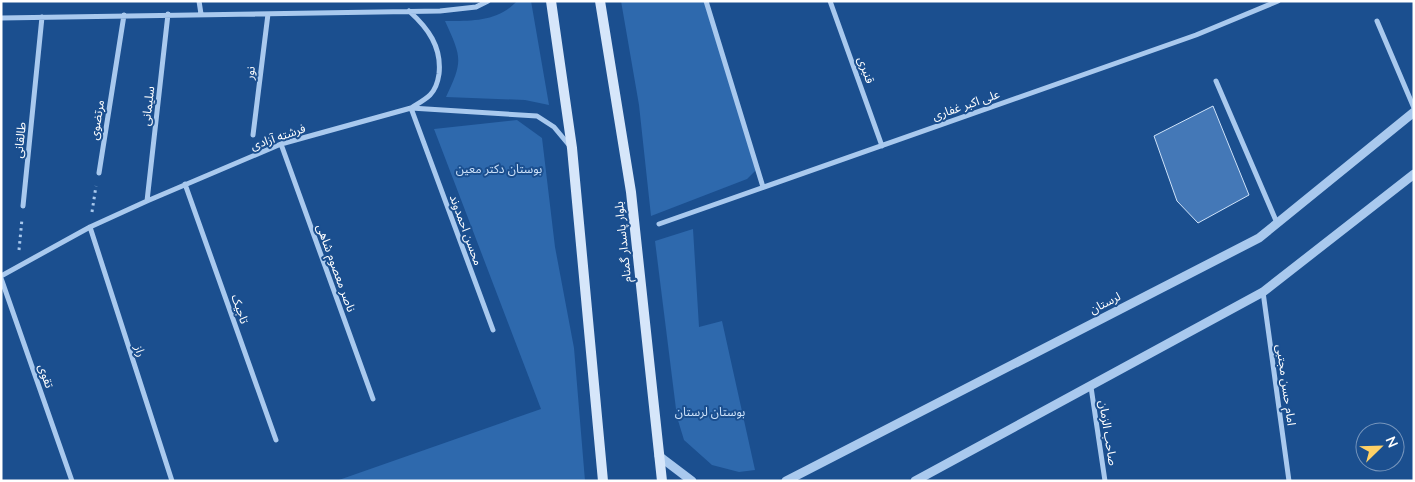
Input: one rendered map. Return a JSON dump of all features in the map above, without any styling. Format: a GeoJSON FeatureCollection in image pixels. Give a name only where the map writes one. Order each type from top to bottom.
{"type":"FeatureCollection","features":[{"type":"Feature","properties":{"kind":"main road"},"geometry":{"type":"LineString","coordinates":[[550,1],[560,53],[572,148],[603,481]]}},
{"type":"Feature","properties":{"kind":"main road","name":"بلوار پاسدار گمنام"},"geometry":{"type":"LineString","coordinates":[[600,1],[631,192],[662,481]]}},
{"type":"Feature","properties":{"kind":"street"},"geometry":{"type":"LineString","coordinates":[[199,1],[202,14]]}},
{"type":"Feature","properties":{"kind":"street"},"geometry":{"type":"LineString","coordinates":[[1,18],[409,11],[476,7],[488,1]]}},
{"type":"Feature","properties":{"kind":"street"},"geometry":{"type":"LineString","coordinates":[[706,1],[763,187]]}},
{"type":"Feature","properties":{"kind":"street","name":"قنبری"},"geometry":{"type":"LineString","coordinates":[[830,1],[882,146]]}},
{"type":"Feature","properties":{"kind":"street","name":"علی اکبر غفاری"},"geometry":{"type":"LineString","coordinates":[[659,224],[1196,35],[1278,1]]}},
{"type":"Feature","properties":{"kind":"street"},"geometry":{"type":"LineString","coordinates":[[409,11],[425,25],[434,40],[440,62],[438,81],[431,95],[411,108]]}},
{"type":"Feature","properties":{"kind":"street","name":"سلیمانی"},"geometry":{"type":"LineString","coordinates":[[147,201],[168,14]]}},
{"type":"Feature","properties":{"kind":"street","name":"نور"},"geometry":{"type":"LineString","coordinates":[[253,135],[268,14]]}},
{"type":"Feature","properties":{"kind":"street","name":"مرتضوی"},"geometry":{"type":"LineString","coordinates":[[98,173],[124,15]]}},
{"type":"Feature","properties":{"kind":"street","name":"طالقانی"},"geometry":{"type":"LineString","coordinates":[[23,206],[42,17]]}},
{"type":"Feature","properties":{"kind":"street"},"geometry":{"type":"LineString","coordinates":[[1377,22],[1414,110]]}},
{"type":"Feature","properties":{"kind":"street"},"geometry":{"type":"LineString","coordinates":[[1216,81],[1277,223]]}},
{"type":"Feature","properties":{"kind":"street","name":"فرشته آزادی"},"geometry":{"type":"LineString","coordinates":[[1,277],[17,266],[90,227],[185,184],[281,144],[411,108],[537,116],[554,127],[572,148]]}},
{"type":"Feature","properties":{"kind":"street","name":"محسن احمدوند"},"geometry":{"type":"LineString","coordinates":[[411,108],[493,330]]}},
{"type":"Feature","properties":{"kind":"street","name":"لرستان"},"geometry":{"type":"LineString","coordinates":[[786,481],[1259,238],[1414,110]]}},
{"type":"Feature","properties":{"kind":"street","name":"ناصر معصوم شاهی"},"geometry":{"type":"LineString","coordinates":[[281,144],[373,399]]}},
{"type":"Feature","properties":{"kind":"street"},"geometry":{"type":"LineString","coordinates":[[915,481],[928,477],[1263,292],[1414,174]]}},
{"type":"Feature","properties":{"kind":"street","name":"تاجیک"},"geometry":{"type":"LineString","coordinates":[[185,184],[276,440]]}},
{"type":"Feature","properties":{"kind":"street","name":"راز"},"geometry":{"type":"LineString","coordinates":[[90,227],[172,481]]}},
{"type":"Feature","properties":{"kind":"street","name":"تقوی"},"geometry":{"type":"LineString","coordinates":[[1,277],[72,481]]}},
{"type":"Feature","properties":{"kind":"street","name":"امام حسن مجتبی"},"geometry":{"type":"LineString","coordinates":[[1263,292],[1288,481]]}},
{"type":"Feature","properties":{"kind":"street","name":"صاحب الزمان"},"geometry":{"type":"LineString","coordinates":[[1091,387],[1105,481]]}},
{"type":"Feature","properties":{"kind":"street"},"geometry":{"type":"LineString","coordinates":[[659,456],[692,481]]}},
{"type":"Feature","properties":{"kind":"path"},"geometry":{"type":"LineString","coordinates":[[90,227],[98,173]]}},
{"type":"Feature","properties":{"kind":"path"},"geometry":{"type":"LineString","coordinates":[[17,266],[23,206]]}},
{"type":"Feature","properties":{"kind":"green space"},"geometry":{"type":"Polygon","coordinates":[[[517,1],[531,1],[549,105],[525,100],[446,97],[458,67],[458,59],[455,43],[445,21],[493,17],[510,8],[517,1]]]}},
{"type":"Feature","properties":{"kind":"green space"},"geometry":{"type":"Polygon","coordinates":[[[621,1],[704,1],[756,170],[747,179],[651,216],[639,105],[621,1]]]}},
{"type":"Feature","properties":{"kind":"green space","name":"بوستان دکتر معین"},"geometry":{"type":"Polygon","coordinates":[[[517,120],[542,138],[555,247],[574,348],[585,481],[336,481],[541,409],[434,129],[517,120]]]}},
{"type":"Feature","properties":{"kind":"green space","name":"بوستان لرستان"},"geometry":{"type":"Polygon","coordinates":[[[693,229],[699,327],[722,321],[755,470],[739,472],[712,465],[684,440],[677,417],[655,241],[693,229]]]}},
{"type":"Feature","properties":{"kind":"building"},"geometry":{"type":"Polygon","coordinates":[[[1213,106],[1249,195],[1198,223],[1177,201],[1154,136],[1213,106]]]}}]}
